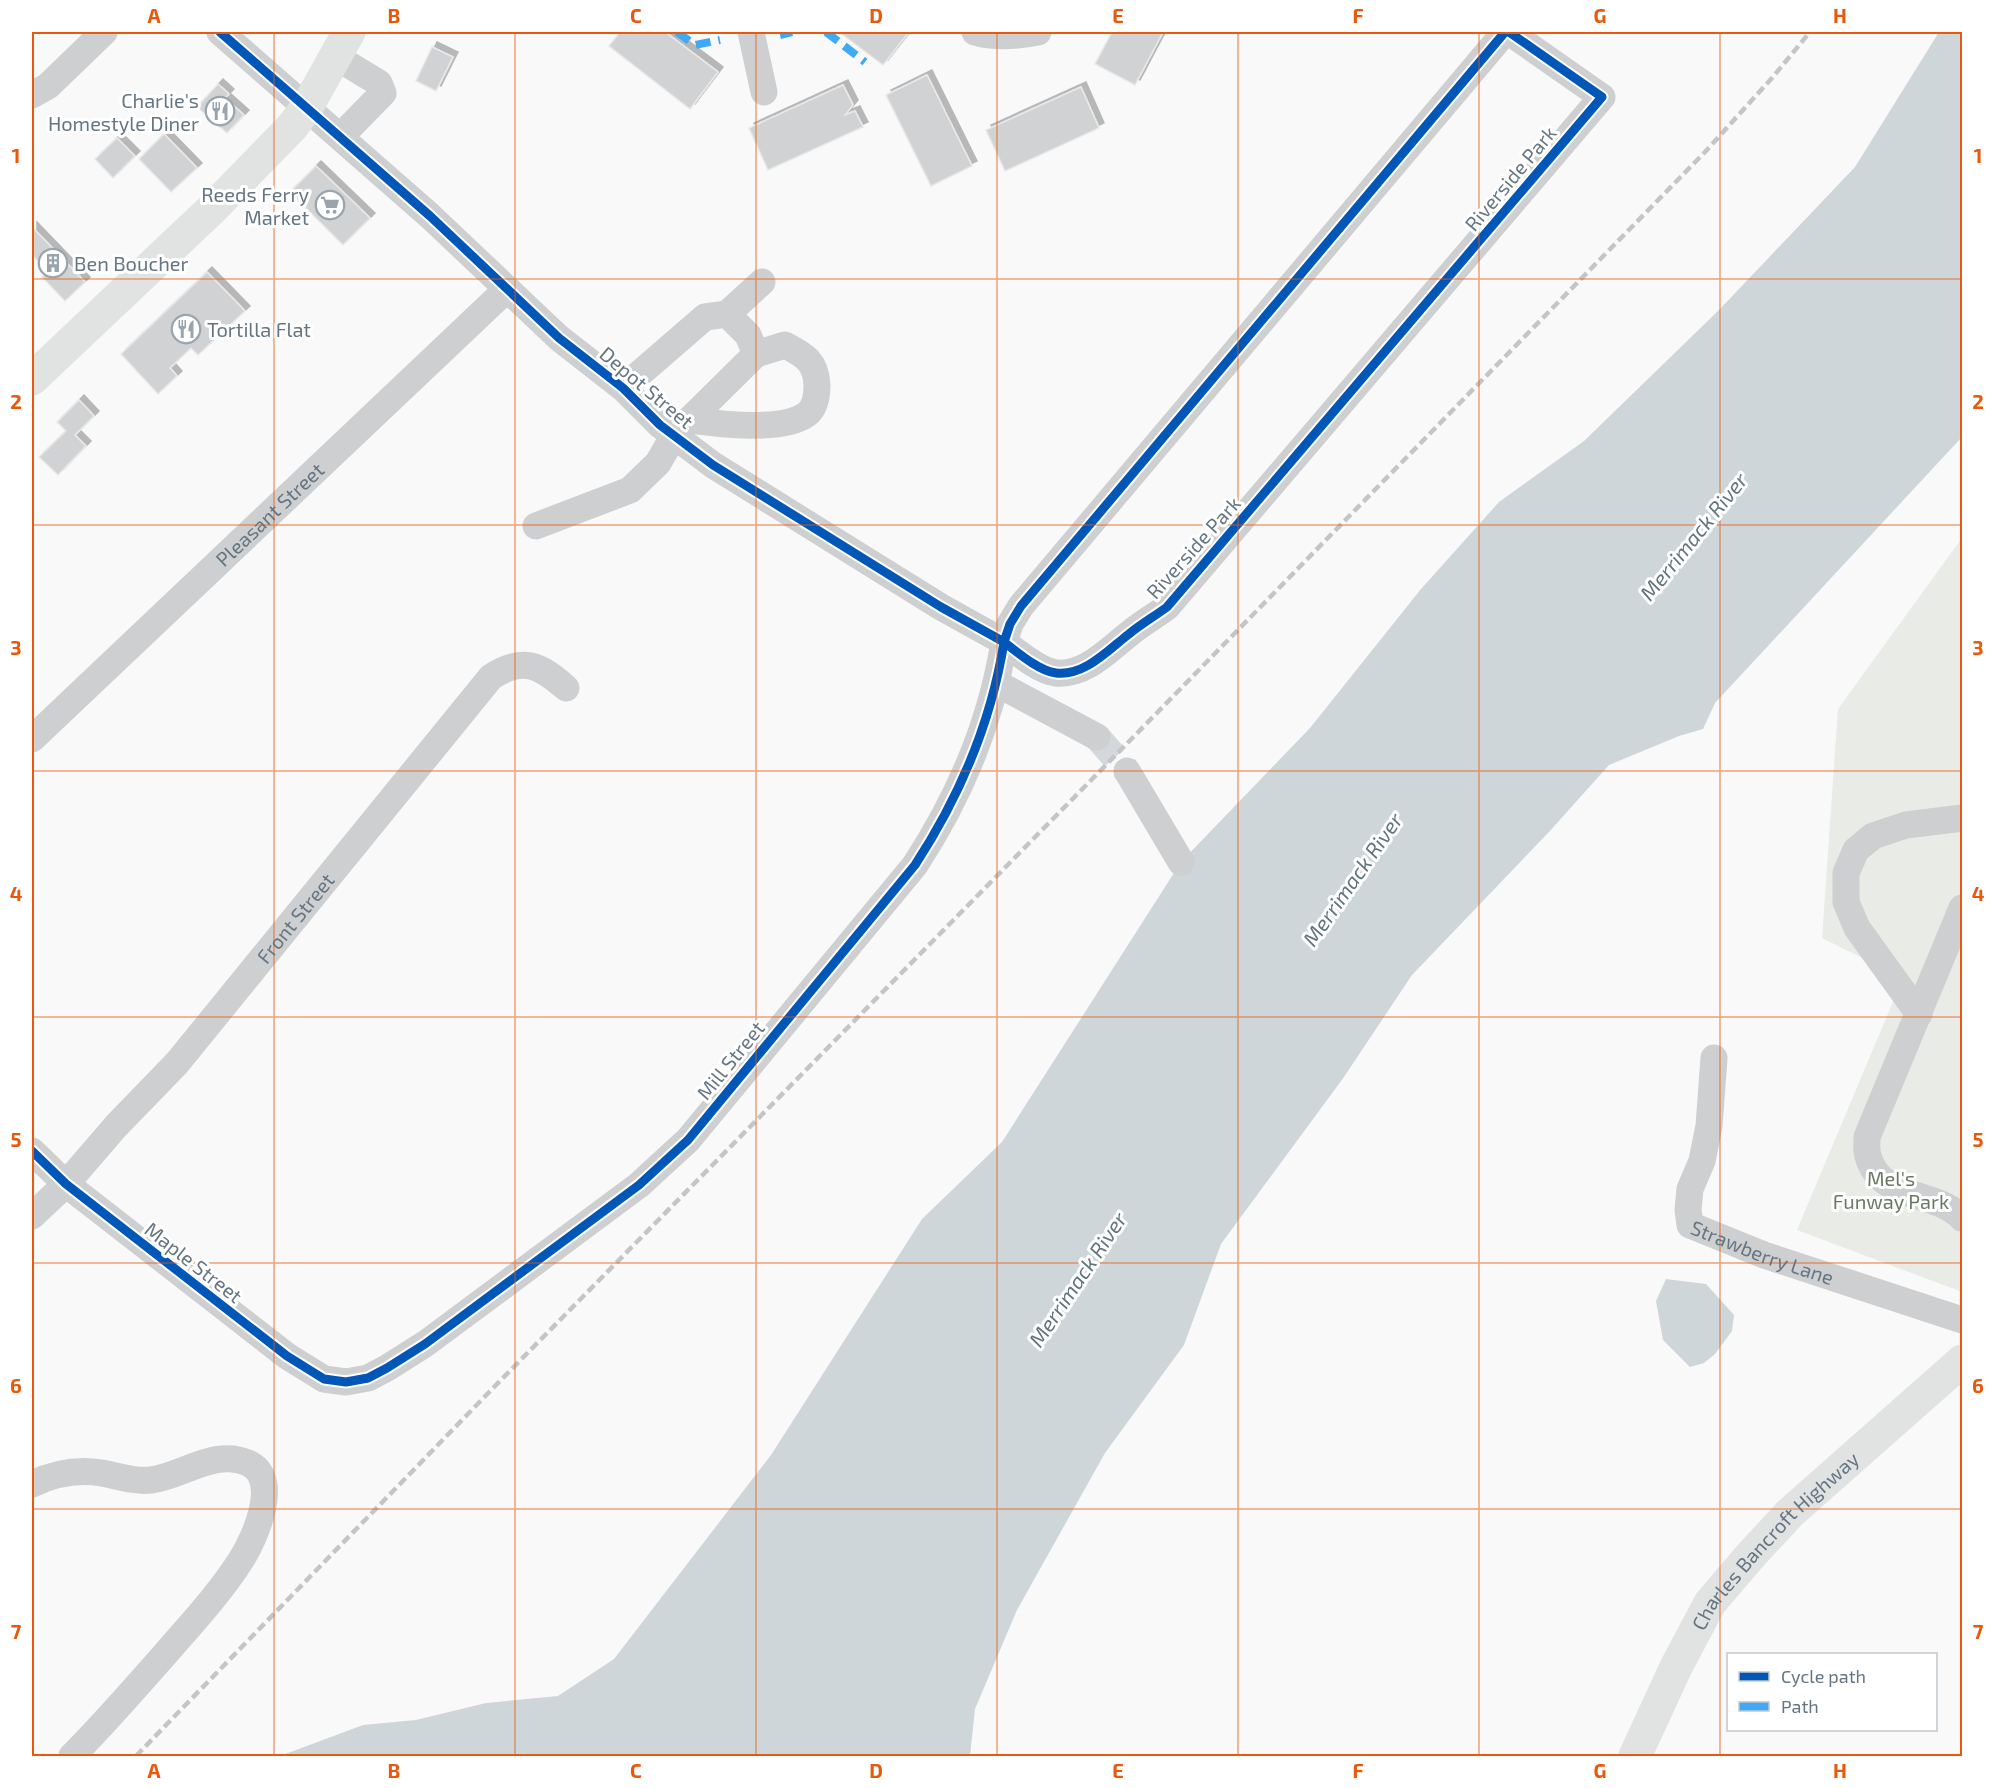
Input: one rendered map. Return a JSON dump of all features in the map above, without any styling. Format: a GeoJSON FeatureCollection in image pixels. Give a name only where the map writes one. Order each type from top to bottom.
{"type":"FeatureCollection","features":[{"type":"Feature","properties":{"kind":"main road"},"geometry":{"type":"LineString","coordinates":[[32,379],[213,208],[292,126],[307,107],[343,44]]}},
{"type":"Feature","properties":{"kind":"main road","name":"Charles Bancroft Highway"},"geometry":{"type":"LineString","coordinates":[[1635,1756],[1676,1667],[1710,1603],[1790,1513],[1962,1361]]}},
{"type":"Feature","properties":{"kind":"street"},"geometry":{"type":"LineString","coordinates":[[32,95],[48,86],[104,32]]}},
{"type":"Feature","properties":{"kind":"street","name":"Depot Street"},"geometry":{"type":"LineString","coordinates":[[220,32],[341,136],[430,216],[559,338],[623,388],[660,425],[682,428],[713,465],[941,607],[1004,642]]}},
{"type":"Feature","properties":{"kind":"street"},"geometry":{"type":"LineString","coordinates":[[751,32],[764,92]]}},
{"type":"Feature","properties":{"kind":"street"},"geometry":{"type":"LineString","coordinates":[[975,32],[995,35],[1038,32]]}},
{"type":"Feature","properties":{"kind":"street","name":"Riverside Park"},"geometry":{"type":"LineString","coordinates":[[1507,32],[1602,97],[1167,607],[1097,660],[1077,671],[1055,673],[1035,664],[1004,642],[1010,624],[1022,606],[1507,32]]}},
{"type":"Feature","properties":{"kind":"street"},"geometry":{"type":"LineString","coordinates":[[341,136],[383,93],[379,83],[343,44]]}},
{"type":"Feature","properties":{"kind":"street"},"geometry":{"type":"LineString","coordinates":[[623,388],[705,317],[727,314],[762,282]]}},
{"type":"Feature","properties":{"kind":"street","name":"Pleasant Street"},"geometry":{"type":"LineString","coordinates":[[32,739],[507,289]]}},
{"type":"Feature","properties":{"kind":"street"},"geometry":{"type":"LineString","coordinates":[[727,314],[748,335],[756,354]]}},
{"type":"Feature","properties":{"kind":"street"},"geometry":{"type":"LineString","coordinates":[[536,526],[630,490],[658,463],[682,428],[756,354],[785,345],[806,356],[813,367],[817,381],[817,399],[808,413],[788,423],[682,428]]}},
{"type":"Feature","properties":{"kind":"street","name":"Mill Street"},"geometry":{"type":"LineString","coordinates":[[346,1382],[368,1378],[425,1344],[639,1185],[688,1140],[915,865],[939,828],[960,789],[976,747],[996,683],[1004,642]]}},
{"type":"Feature","properties":{"kind":"street","name":"Front Street"},"geometry":{"type":"LineString","coordinates":[[32,1216],[66,1184],[116,1126],[177,1063],[491,677],[504,669],[522,664],[530,665],[539,667],[566,688]]}},
{"type":"Feature","properties":{"kind":"street"},"geometry":{"type":"LineString","coordinates":[[996,683],[1097,737]]}},
{"type":"Feature","properties":{"kind":"street"},"geometry":{"type":"LineString","coordinates":[[1126,771],[1181,862]]}},
{"type":"Feature","properties":{"kind":"street"},"geometry":{"type":"LineString","coordinates":[[1918,1014],[1857,928],[1846,902],[1846,873],[1856,850],[1873,836],[1906,825],[1962,818]]}},
{"type":"Feature","properties":{"kind":"street"},"geometry":{"type":"LineString","coordinates":[[1962,908],[1868,1137],[1867,1155],[1878,1175],[1898,1190],[1946,1205],[1962,1218]]}},
{"type":"Feature","properties":{"kind":"street","name":"Strawberry Lane"},"geometry":{"type":"LineString","coordinates":[[1714,1058],[1709,1126],[1702,1161],[1690,1189],[1688,1210],[1690,1225],[1764,1255],[1962,1320]]}},
{"type":"Feature","properties":{"kind":"street","name":"Maple Street"},"geometry":{"type":"LineString","coordinates":[[32,1151],[66,1184],[286,1356],[324,1379],[346,1382]]}},
{"type":"Feature","properties":{"kind":"street"},"geometry":{"type":"LineString","coordinates":[[32,1484],[64,1472],[87,1471],[130,1479],[151,1480],[213,1459],[248,1462],[258,1470],[264,1482],[264,1499],[260,1519],[252,1541],[241,1560],[196,1619],[104,1724],[72,1756]]}},
{"type":"Feature","properties":{"kind":"green space","name":"Mel's Funway Park"},"geometry":{"type":"Polygon","coordinates":[[[1962,538],[1962,1292],[1797,1230],[1903,978],[1822,938],[1838,709],[1962,538]]]}},
{"type":"Feature","properties":{"kind":"water","name":"Merrimack River"},"geometry":{"type":"Polygon","coordinates":[[[1939,32],[1962,32],[1962,437],[1715,703],[1703,729],[1679,736],[1609,765],[1549,832],[1412,975],[1344,1077],[1221,1244],[1184,1345],[1105,1453],[1017,1610],[975,1709],[970,1756],[280,1756],[363,1725],[416,1720],[486,1703],[558,1696],[614,1659],[771,1455],[922,1219],[1002,1142],[1181,862],[1310,728],[1421,589],[1499,502],[1584,441],[1719,310],[1855,167],[1939,32]]]}},
{"type":"Feature","properties":{"kind":"water"},"geometry":{"type":"Polygon","coordinates":[[[1666,1279],[1706,1284],[1734,1315],[1732,1331],[1715,1354],[1704,1363],[1690,1367],[1663,1340],[1656,1301],[1666,1279]]]}},
{"type":"Feature","properties":{"kind":"building"},"geometry":{"type":"Polygon","coordinates":[[[620,32],[665,32],[718,72],[690,109],[609,46],[620,32]]]}},
{"type":"Feature","properties":{"kind":"building"},"geometry":{"type":"Polygon","coordinates":[[[839,32],[909,32],[883,65],[839,32]]]}},
{"type":"Feature","properties":{"kind":"building"},"geometry":{"type":"Polygon","coordinates":[[[1112,32],[1163,32],[1135,85],[1095,64],[1112,32]]]}},
{"type":"Feature","properties":{"kind":"building"},"geometry":{"type":"Polygon","coordinates":[[[432,47],[453,57],[436,91],[416,81],[432,47]]]}},
{"type":"Feature","properties":{"kind":"building"},"geometry":{"type":"Polygon","coordinates":[[[927,75],[972,166],[931,186],[886,95],[927,75]]]}},
{"type":"Feature","properties":{"kind":"building","name":"Charlie's Homestyle Diner"},"geometry":{"type":"Polygon","coordinates":[[[218,84],[229,94],[225,98],[244,115],[227,133],[197,107],[218,84]]]}},
{"type":"Feature","properties":{"kind":"building"},"geometry":{"type":"Polygon","coordinates":[[[843,85],[853,105],[845,115],[855,111],[863,127],[768,170],[749,128],[843,85]]]}},
{"type":"Feature","properties":{"kind":"building"},"geometry":{"type":"Polygon","coordinates":[[[1081,87],[1099,128],[1005,171],[986,130],[1081,87]]]}},
{"type":"Feature","properties":{"kind":"building"},"geometry":{"type":"Polygon","coordinates":[[[164,134],[197,168],[171,192],[139,159],[164,134]]]}},
{"type":"Feature","properties":{"kind":"building"},"geometry":{"type":"Polygon","coordinates":[[[117,138],[135,156],[113,178],[95,159],[117,138]]]}},
{"type":"Feature","properties":{"kind":"building","name":"Reeds Ferry Market"},"geometry":{"type":"Polygon","coordinates":[[[316,166],[370,218],[343,245],[290,192],[316,166]]]}},
{"type":"Feature","properties":{"kind":"building","name":"Ben Boucher"},"geometry":{"type":"Polygon","coordinates":[[[32,227],[85,282],[65,301],[42,277],[48,272],[32,255],[32,227]]]}},
{"type":"Feature","properties":{"kind":"building","name":"Tortilla Flat"},"geometry":{"type":"Polygon","coordinates":[[[207,272],[245,311],[198,355],[191,348],[170,368],[177,376],[158,394],[121,354],[207,272]]]}},
{"type":"Feature","properties":{"kind":"building"},"geometry":{"type":"Polygon","coordinates":[[[79,400],[94,416],[75,435],[86,446],[58,475],[39,457],[66,431],[57,422],[79,400]]]}},
{"type":"Feature","properties":{"kind":"tunnel"},"geometry":{"type":"LineString","coordinates":[[1097,737],[1127,771]]}},
{"type":"Feature","properties":{"kind":"railway"},"geometry":{"type":"LineString","coordinates":[[136,1756],[496,1385],[1705,152],[1810,32]]}},
{"type":"Feature","properties":{"kind":"marked path"},"geometry":{"type":"LineString","coordinates":[[677,32],[695,45],[720,40]]}},
{"type":"Feature","properties":{"kind":"marked path"},"geometry":{"type":"LineString","coordinates":[[780,35],[792,32]]}},
{"type":"Feature","properties":{"kind":"marked path"},"geometry":{"type":"LineString","coordinates":[[826,32],[865,62]]}},
{"type":"Feature","properties":{"kind":"cycle path"},"geometry":{"type":"LineString","coordinates":[[32,1151],[66,1184],[287,1356],[324,1379],[346,1382],[368,1378],[425,1344],[639,1185],[688,1140],[915,865],[946,813],[972,758],[991,702],[1004,642],[941,607],[713,465],[660,425],[623,388],[559,338],[430,216],[220,32]]}},
{"type":"Feature","properties":{"kind":"cycle path"},"geometry":{"type":"LineString","coordinates":[[1505,32],[1021,606],[1010,624],[1004,642],[1049,672],[1067,673],[1096,661],[1167,607],[1602,97],[1509,32]]}},
{"type":"Feature","properties":{"kind":"place","name":"Charlie's Homestyle Diner"},"geometry":{"type":"Point","coordinates":[220,111]}},
{"type":"Feature","properties":{"kind":"place","name":"Reeds Ferry Market"},"geometry":{"type":"Point","coordinates":[330,205]}},
{"type":"Feature","properties":{"kind":"place","name":"Ben Boucher"},"geometry":{"type":"Point","coordinates":[53,263]}},
{"type":"Feature","properties":{"kind":"place","name":"Tortilla Flat"},"geometry":{"type":"Point","coordinates":[186,329]}}]}
